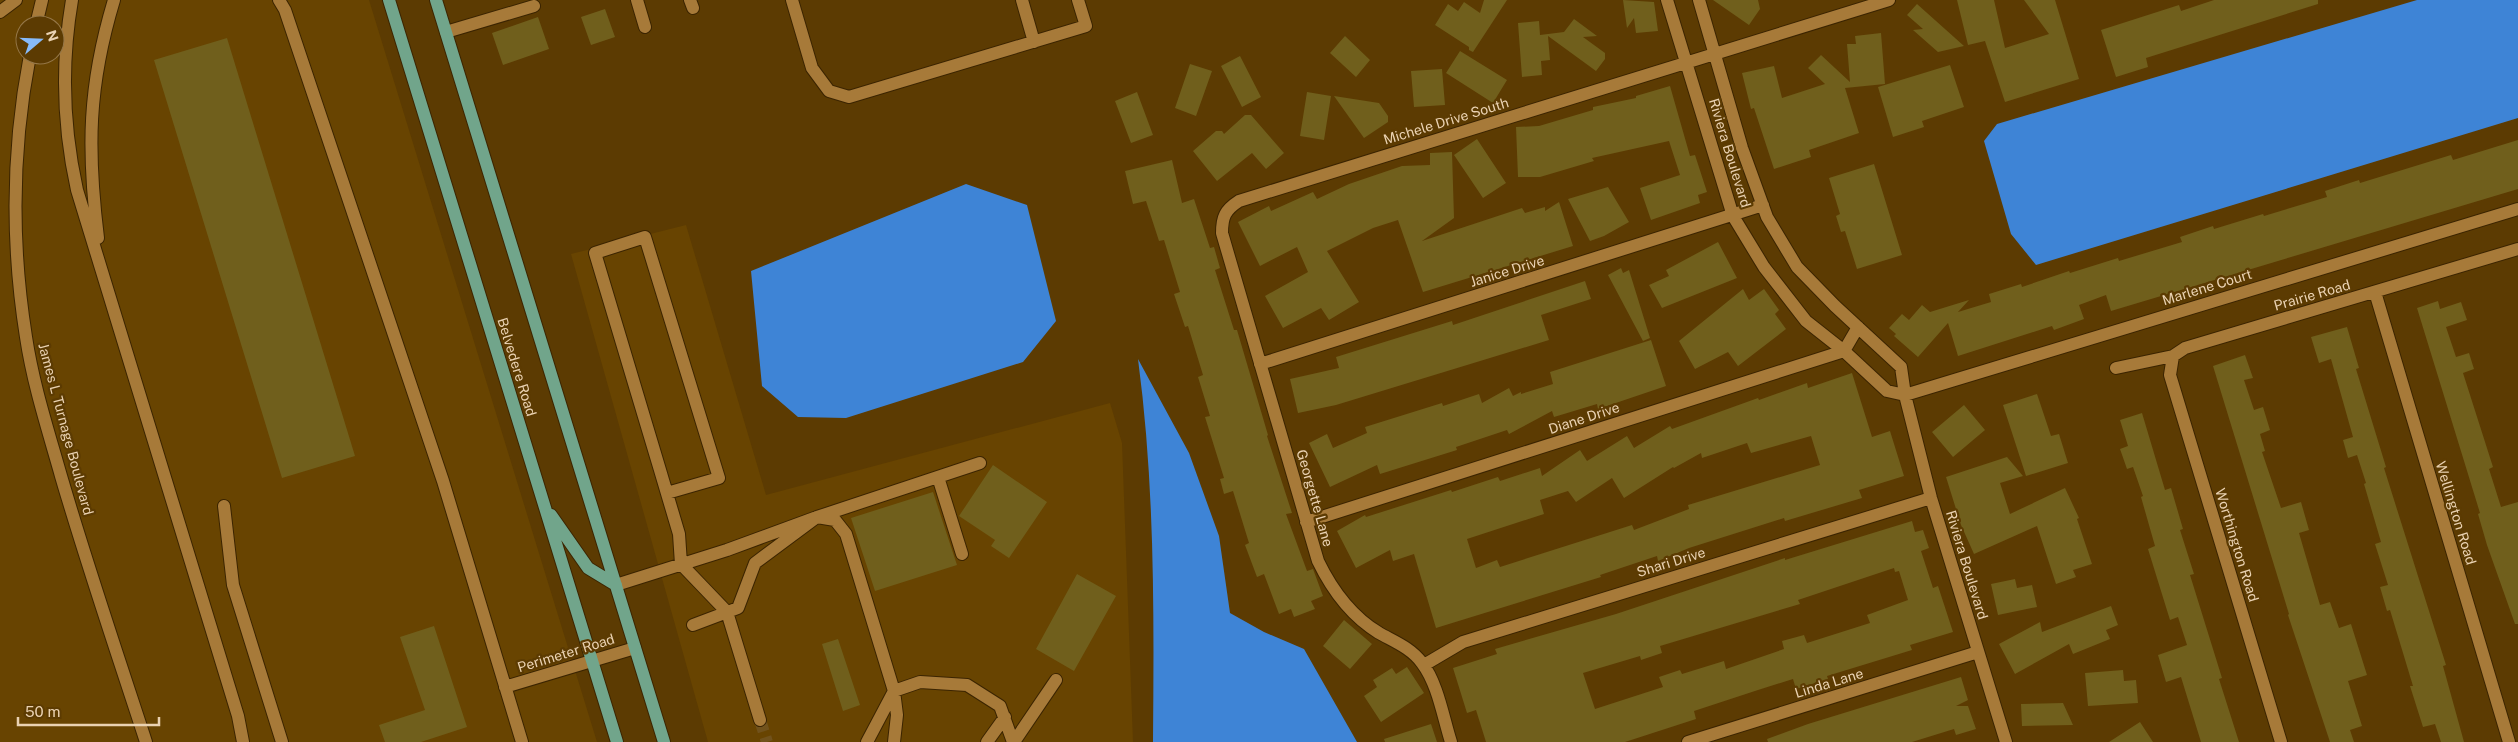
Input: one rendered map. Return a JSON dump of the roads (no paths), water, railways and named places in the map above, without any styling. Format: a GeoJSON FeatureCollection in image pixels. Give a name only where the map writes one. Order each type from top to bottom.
{"type":"FeatureCollection","features":[{"type":"Feature","properties":{"kind":"main road","name":"Belvedere Road"},"geometry":{"type":"LineString","coordinates":[[389,0],[617,742]]}},
{"type":"Feature","properties":{"kind":"main road"},"geometry":{"type":"LineString","coordinates":[[436,0],[664,742]]}},
{"type":"Feature","properties":{"kind":"main road"},"geometry":{"type":"LineString","coordinates":[[543,503],[588,568],[616,585]]}},
{"type":"Feature","properties":{"kind":"street"},"geometry":{"type":"LineString","coordinates":[[0,12],[16,0]]}},
{"type":"Feature","properties":{"kind":"street"},"geometry":{"type":"LineString","coordinates":[[38,15],[42,0]]}},
{"type":"Feature","properties":{"kind":"street"},"geometry":{"type":"LineString","coordinates":[[72,0],[64,69],[68,134],[77,190],[238,716],[243,742]]}},
{"type":"Feature","properties":{"kind":"street"},"geometry":{"type":"LineString","coordinates":[[102,268],[91,178],[90,132],[98,65],[114,0]]}},
{"type":"Feature","properties":{"kind":"street"},"geometry":{"type":"LineString","coordinates":[[279,0],[285,10],[443,481],[522,742]]}},
{"type":"Feature","properties":{"kind":"street"},"geometry":{"type":"LineString","coordinates":[[637,0],[645,27]]}},
{"type":"Feature","properties":{"kind":"street"},"geometry":{"type":"LineString","coordinates":[[792,0],[812,68],[828,91],[848,97],[1086,26],[1078,0]]}},
{"type":"Feature","properties":{"kind":"street"},"geometry":{"type":"LineString","coordinates":[[1022,0],[1034,42]]}},
{"type":"Feature","properties":{"kind":"street","name":"Riviera Boulevard"},"geometry":{"type":"LineString","coordinates":[[1667,0],[1733,216],[1764,267],[1806,320],[1844,351],[1887,391],[1904,395]]}},
{"type":"Feature","properties":{"kind":"street","name":"Riviera Boulevard"},"geometry":{"type":"LineString","coordinates":[[1700,0],[1742,148],[1767,217],[1797,267],[1901,368],[1904,395],[1931,498],[2006,742]]}},
{"type":"Feature","properties":{"kind":"street","name":"Michele Drive South"},"geometry":{"type":"LineString","coordinates":[[1222,220],[1228,208],[1239,201],[1889,0]]}},
{"type":"Feature","properties":{"kind":"street"},"geometry":{"type":"LineString","coordinates":[[446,32],[534,6]]}},
{"type":"Feature","properties":{"kind":"street","name":"James L Turnage Boulevard"},"geometry":{"type":"LineString","coordinates":[[29,65],[19,131],[16,183],[16,244],[26,338],[39,396],[72,514],[146,742]]}},
{"type":"Feature","properties":{"kind":"street","name":"Janice Drive"},"geometry":{"type":"LineString","coordinates":[[1260,364],[1763,205]]}},
{"type":"Feature","properties":{"kind":"street","name":"Marlene Court"},"geometry":{"type":"LineString","coordinates":[[1904,395],[2518,209]]}},
{"type":"Feature","properties":{"kind":"street","name":"Georgette Lane"},"geometry":{"type":"LineString","coordinates":[[1222,220],[1222,233],[1306,522],[1322,568],[1343,602],[1366,624],[1405,647],[1424,665],[1434,688],[1451,742]]}},
{"type":"Feature","properties":{"kind":"street"},"geometry":{"type":"LineString","coordinates":[[667,494],[719,478],[645,237],[595,254],[667,494],[679,534],[681,564],[727,612],[760,720]]}},
{"type":"Feature","properties":{"kind":"street","name":"Prairie Road"},"geometry":{"type":"LineString","coordinates":[[2116,368],[2173,356],[2185,348],[2518,249]]}},
{"type":"Feature","properties":{"kind":"street","name":"Wellington Road"},"geometry":{"type":"LineString","coordinates":[[2375,292],[2509,742]]}},
{"type":"Feature","properties":{"kind":"street"},"geometry":{"type":"LineString","coordinates":[[1844,351],[1858,327]]}},
{"type":"Feature","properties":{"kind":"street","name":"Diane Drive"},"geometry":{"type":"LineString","coordinates":[[1306,522],[1844,351]]}},
{"type":"Feature","properties":{"kind":"street","name":"Worthington Road"},"geometry":{"type":"LineString","coordinates":[[2173,356],[2170,375],[2281,742]]}},
{"type":"Feature","properties":{"kind":"street"},"geometry":{"type":"LineString","coordinates":[[616,585],[980,463]]}},
{"type":"Feature","properties":{"kind":"street"},"geometry":{"type":"LineString","coordinates":[[938,477],[962,554]]}},
{"type":"Feature","properties":{"kind":"street","name":"Shari Drive"},"geometry":{"type":"LineString","coordinates":[[1424,665],[1464,642],[1931,498]]}},
{"type":"Feature","properties":{"kind":"street"},"geometry":{"type":"LineString","coordinates":[[224,506],[233,585],[282,742]]}},
{"type":"Feature","properties":{"kind":"street"},"geometry":{"type":"LineString","coordinates":[[693,625],[738,608],[755,563],[817,517],[835,520],[846,534],[894,691],[897,716],[894,742]]}},
{"type":"Feature","properties":{"kind":"street","name":"Perimeter Road"},"geometry":{"type":"LineString","coordinates":[[506,688],[635,648]]}},
{"type":"Feature","properties":{"kind":"street","name":"Linda Lane"},"geometry":{"type":"LineString","coordinates":[[1688,742],[1978,652]]}},
{"type":"Feature","properties":{"kind":"street"},"geometry":{"type":"LineString","coordinates":[[1014,742],[1056,680]]}},
{"type":"Feature","properties":{"kind":"street"},"geometry":{"type":"LineString","coordinates":[[867,742],[894,691],[920,682],[967,685],[1000,706],[1014,742]]}},
{"type":"Feature","properties":{"kind":"street"},"geometry":{"type":"LineString","coordinates":[[987,742],[1005,717]]}},
{"type":"Feature","properties":{"kind":"water"},"geometry":{"type":"Polygon","coordinates":[[[2417,0],[2518,0],[2518,118],[2036,265],[2011,234],[1984,141],[1997,124],[2417,0]]]}},
{"type":"Feature","properties":{"kind":"water"},"geometry":{"type":"Polygon","coordinates":[[[966,184],[1027,205],[1056,321],[1023,362],[846,418],[798,417],[762,386],[751,271],[966,184]]]}},
{"type":"Feature","properties":{"kind":"water"},"geometry":{"type":"Polygon","coordinates":[[[1138,359],[1189,453],[1219,536],[1230,613],[1264,632],[1304,649],[1357,742],[1153,742],[1152,550],[1148,454],[1138,359]]]}},
{"type":"Feature","properties":{"kind":"tunnel"},"geometry":{"type":"LineString","coordinates":[[760,720],[767,742]]}}]}
